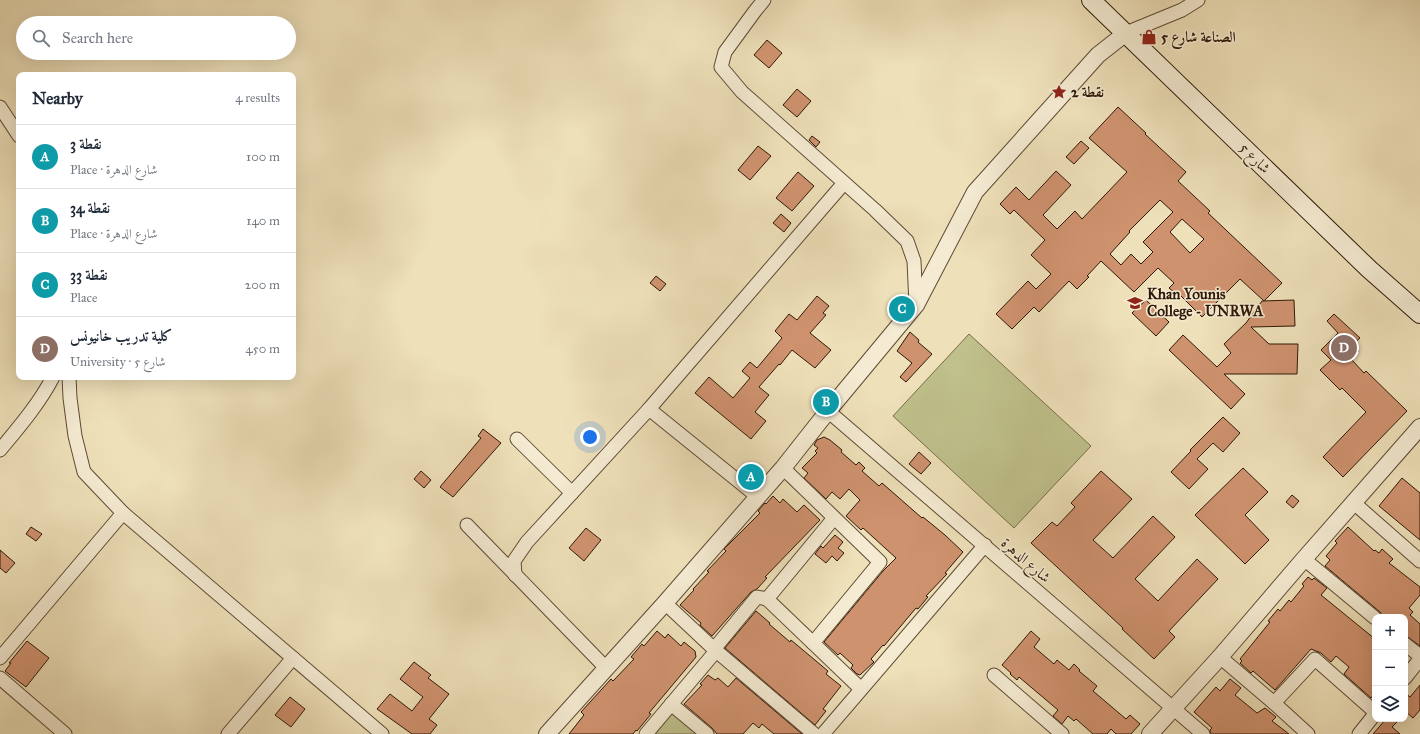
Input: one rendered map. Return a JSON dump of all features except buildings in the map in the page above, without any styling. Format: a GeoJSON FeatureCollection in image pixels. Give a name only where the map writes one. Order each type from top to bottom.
{"type":"FeatureCollection","features":[{"type":"Feature","properties":{"kind":"main road","name":"شارع 5"},"geometry":{"type":"LineString","coordinates":[[1091,0],[1369,269],[1420,314]]}},
{"type":"Feature","properties":{"kind":"street"},"geometry":{"type":"LineString","coordinates":[[764,0],[725,52],[721,68],[742,92],[875,210],[906,241],[914,261],[916,305]]}},
{"type":"Feature","properties":{"kind":"street"},"geometry":{"type":"LineString","coordinates":[[547,734],[665,603],[783,468],[916,305],[975,192],[1098,55],[1126,34],[1182,10],[1198,0]]}},
{"type":"Feature","properties":{"kind":"street"},"geometry":{"type":"LineString","coordinates":[[0,107],[16,131]]}},
{"type":"Feature","properties":{"kind":"street"},"geometry":{"type":"LineString","coordinates":[[515,575],[514,561],[527,542],[649,409],[844,183]]}},
{"type":"Feature","properties":{"kind":"street"},"geometry":{"type":"LineString","coordinates":[[0,450],[48,388],[52,380]]}},
{"type":"Feature","properties":{"kind":"street"},"geometry":{"type":"LineString","coordinates":[[69,380],[75,436],[84,472],[123,513],[382,734]]}},
{"type":"Feature","properties":{"kind":"street"},"geometry":{"type":"LineString","coordinates":[[649,409],[758,497]]}},
{"type":"Feature","properties":{"kind":"street","name":"شارع الدهرة"},"geometry":{"type":"LineString","coordinates":[[828,411],[1203,734]]}},
{"type":"Feature","properties":{"kind":"street"},"geometry":{"type":"LineString","coordinates":[[1150,734],[1220,657],[1420,427]]}},
{"type":"Feature","properties":{"kind":"street"},"geometry":{"type":"LineString","coordinates":[[517,439],[572,493]]}},
{"type":"Feature","properties":{"kind":"street"},"geometry":{"type":"LineString","coordinates":[[783,468],[880,562],[813,643]]}},
{"type":"Feature","properties":{"kind":"street"},"geometry":{"type":"LineString","coordinates":[[1354,503],[1420,561]]}},
{"type":"Feature","properties":{"kind":"street"},"geometry":{"type":"LineString","coordinates":[[0,658],[123,513]]}},
{"type":"Feature","properties":{"kind":"street"},"geometry":{"type":"LineString","coordinates":[[767,599],[834,518]]}},
{"type":"Feature","properties":{"kind":"street"},"geometry":{"type":"LineString","coordinates":[[467,525],[606,668]]}},
{"type":"Feature","properties":{"kind":"street"},"geometry":{"type":"LineString","coordinates":[[823,734],[985,545]]}},
{"type":"Feature","properties":{"kind":"street"},"geometry":{"type":"LineString","coordinates":[[1304,559],[1372,616]]}},
{"type":"Feature","properties":{"kind":"street"},"geometry":{"type":"LineString","coordinates":[[646,734],[757,597],[767,599],[861,689]]}},
{"type":"Feature","properties":{"kind":"street"},"geometry":{"type":"LineString","coordinates":[[665,603],[715,650],[814,734]]}},
{"type":"Feature","properties":{"kind":"street"},"geometry":{"type":"LineString","coordinates":[[1408,647],[1420,658],[1408,674]]}},
{"type":"Feature","properties":{"kind":"street"},"geometry":{"type":"LineString","coordinates":[[1220,657],[1308,734]]}},
{"type":"Feature","properties":{"kind":"street"},"geometry":{"type":"LineString","coordinates":[[228,734],[293,658]]}},
{"type":"Feature","properties":{"kind":"street"},"geometry":{"type":"LineString","coordinates":[[1274,703],[1315,658],[1372,710]]}},
{"type":"Feature","properties":{"kind":"street"},"geometry":{"type":"LineString","coordinates":[[994,675],[1062,734]]}},
{"type":"Feature","properties":{"kind":"street"},"geometry":{"type":"LineString","coordinates":[[0,678],[58,732]]}},
{"type":"Feature","properties":{"kind":"street"},"geometry":{"type":"LineString","coordinates":[[671,704],[707,734]]}},
{"type":"Feature","properties":{"kind":"street"},"geometry":{"type":"LineString","coordinates":[[1359,734],[1372,717]]}},
{"type":"Feature","properties":{"kind":"green space"},"geometry":{"type":"Polygon","coordinates":[[[969,334],[1091,446],[1014,528],[893,416],[969,334]]]}},
{"type":"Feature","properties":{"kind":"green space"},"geometry":{"type":"Polygon","coordinates":[[[672,713],[699,734],[655,734],[672,713]]]}},
{"type":"Feature","properties":{"kind":"place","name":"الصناعة شارع 5"},"geometry":{"type":"Point","coordinates":[1149,37]}},
{"type":"Feature","properties":{"kind":"place","name":"نقطة 2"},"geometry":{"type":"Point","coordinates":[1059,92]}},
{"type":"Feature","properties":{"kind":"place","name":"Khan Younis College - UNRWA"},"geometry":{"type":"Point","coordinates":[1135,303]}},
{"type":"Feature","properties":{"kind":"place","name":"نقطة 33"},"geometry":{"type":"Point","coordinates":[902,309]}},
{"type":"Feature","properties":{"kind":"place","name":"كلية تدريب خانيونس"},"geometry":{"type":"Point","coordinates":[1344,348]}},
{"type":"Feature","properties":{"kind":"place","name":"نقطة 34"},"geometry":{"type":"Point","coordinates":[826,402]}},
{"type":"Feature","properties":{"kind":"place","name":"نقطة 3"},"geometry":{"type":"Point","coordinates":[751,477]}}]}
